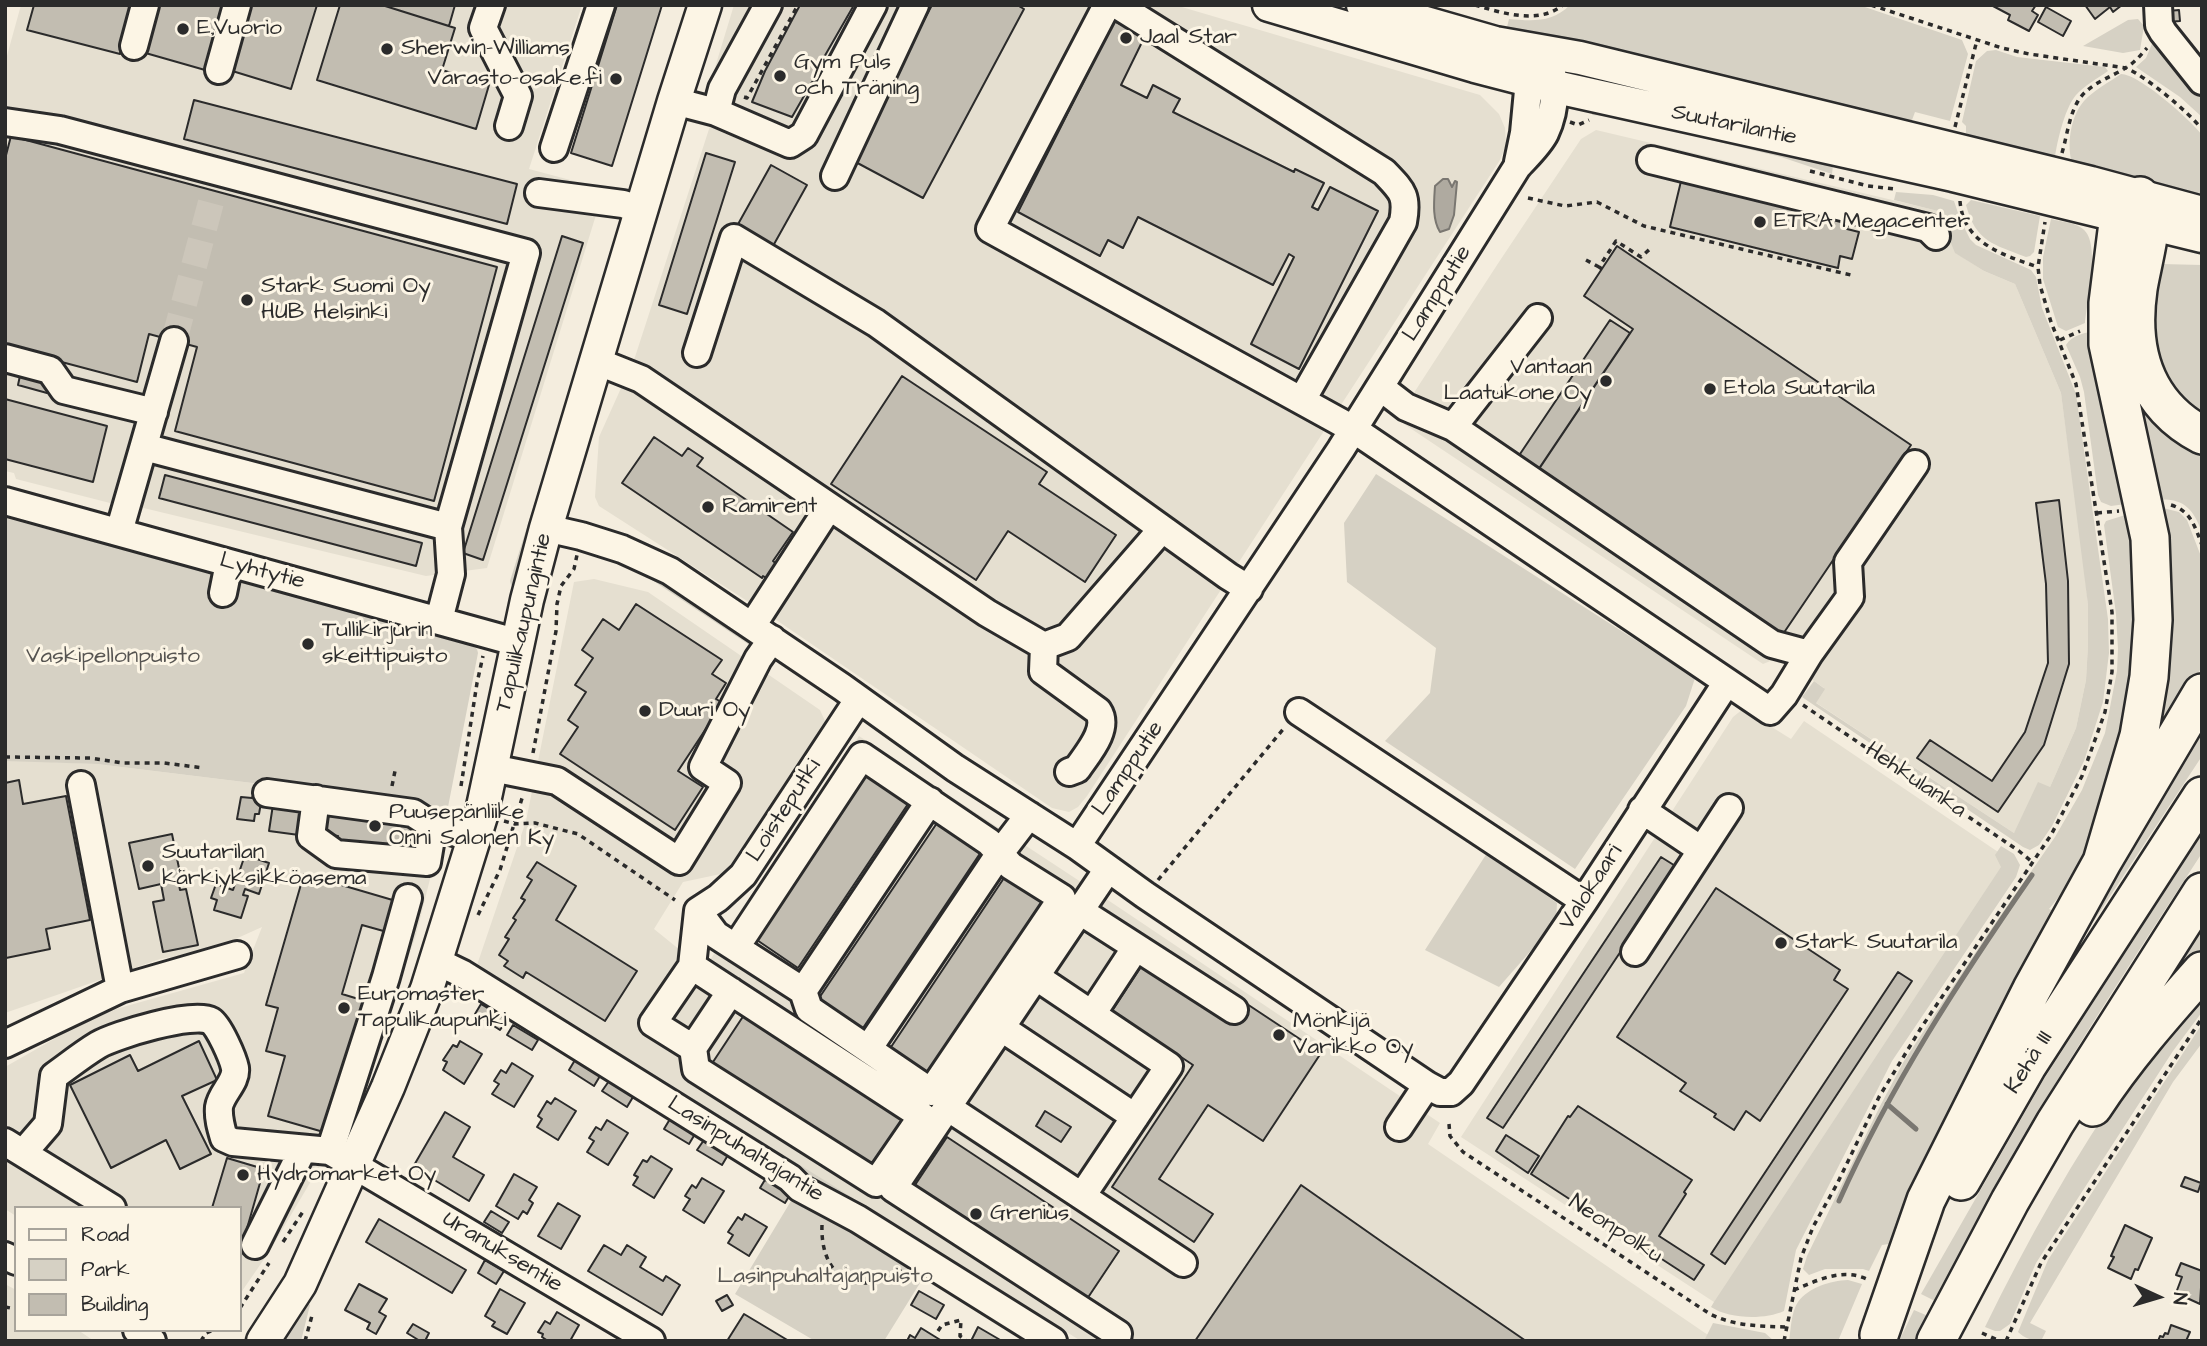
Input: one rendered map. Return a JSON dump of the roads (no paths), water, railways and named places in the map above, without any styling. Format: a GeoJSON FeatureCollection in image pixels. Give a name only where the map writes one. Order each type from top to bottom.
{"type":"FeatureCollection","features":[{"type":"Feature","properties":{"kind":"highway"},"geometry":{"type":"LineString","coordinates":[[2136,211],[2136,340],[2143,369],[2163,406],[2176,419],[2202,435]]}},
{"type":"Feature","properties":{"kind":"highway"},"geometry":{"type":"LineString","coordinates":[[2102,862],[2139,736],[2149,677],[2153,620],[2150,538],[2108,344],[2108,303],[2136,211]]}},
{"type":"Feature","properties":{"kind":"highway"},"geometry":{"type":"LineString","coordinates":[[1878,1338],[1926,1200],[2032,989],[2102,862],[2202,693]]}},
{"type":"Feature","properties":{"kind":"highway","name":"Kehä III"},"geometry":{"type":"LineString","coordinates":[[1878,1338],[1947,1207],[2027,1066],[2202,796]]}},
{"type":"Feature","properties":{"kind":"highway"},"geometry":{"type":"LineString","coordinates":[[1936,1341],[2010,1201],[2055,1123],[2202,892]]}},
{"type":"Feature","properties":{"kind":"highway"},"geometry":{"type":"LineString","coordinates":[[2010,1201],[2067,1149],[2112,1077],[2202,971]]}},
{"type":"Feature","properties":{"kind":"main road","name":"Tapulikaupungintie"},"geometry":{"type":"LineString","coordinates":[[263,1341],[300,1284],[322,1231],[341,1158],[388,1087],[431,975],[474,838],[492,768],[527,600],[546,528],[705,5]]}},
{"type":"Feature","properties":{"kind":"main road","name":"Suutarilantie"},"geometry":{"type":"LineString","coordinates":[[1269,5],[1543,83],[2136,211],[2202,213]]}},
{"type":"Feature","properties":{"kind":"main road","name":"Suutarilantie"},"geometry":{"type":"LineString","coordinates":[[1363,5],[1495,43],[1548,52],[2136,211],[2202,236]]}},
{"type":"Feature","properties":{"kind":"main road","name":"Tapulikaupungintie"},"geometry":{"type":"LineString","coordinates":[[239,1341],[284,1276],[322,1231]]}},
{"type":"Feature","properties":{"kind":"street"},"geometry":{"type":"LineString","coordinates":[[134,46],[145,5]]}},
{"type":"Feature","properties":{"kind":"street"},"geometry":{"type":"LineString","coordinates":[[219,70],[237,5]]}},
{"type":"Feature","properties":{"kind":"street"},"geometry":{"type":"LineString","coordinates":[[491,5],[483,28],[518,96],[509,126]]}},
{"type":"Feature","properties":{"kind":"street"},"geometry":{"type":"LineString","coordinates":[[554,148],[601,5]]}},
{"type":"Feature","properties":{"kind":"street"},"geometry":{"type":"LineString","coordinates":[[716,112],[722,89],[768,5]]}},
{"type":"Feature","properties":{"kind":"street"},"geometry":{"type":"LineString","coordinates":[[835,176],[915,5]]}},
{"type":"Feature","properties":{"kind":"street"},"geometry":{"type":"LineString","coordinates":[[1107,5],[990,229],[1353,429],[1770,711],[1784,695],[1809,654],[1850,597],[1848,562],[1915,464]]}},
{"type":"Feature","properties":{"kind":"street"},"geometry":{"type":"LineString","coordinates":[[1117,5],[1384,172],[1400,190],[1406,204],[1403,222],[1301,400]]}},
{"type":"Feature","properties":{"kind":"street"},"geometry":{"type":"LineString","coordinates":[[674,101],[716,112],[790,144],[804,135],[868,8]]}},
{"type":"Feature","properties":{"kind":"street"},"geometry":{"type":"LineString","coordinates":[[2158,15],[2202,81]]}},
{"type":"Feature","properties":{"kind":"street","name":"Lampputie"},"geometry":{"type":"LineString","coordinates":[[1077,846],[1353,429],[1517,167],[1524,133],[1543,83],[1548,52]]}},
{"type":"Feature","properties":{"kind":"street"},"geometry":{"type":"LineString","coordinates":[[5,122],[60,130],[217,181],[526,253],[448,527],[451,574],[439,620]]}},
{"type":"Feature","properties":{"kind":"street"},"geometry":{"type":"LineString","coordinates":[[1651,160],[1928,228],[1936,236]]}},
{"type":"Feature","properties":{"kind":"street"},"geometry":{"type":"LineString","coordinates":[[539,193],[623,204],[642,210]]}},
{"type":"Feature","properties":{"kind":"street"},"geometry":{"type":"LineString","coordinates":[[697,353],[734,238],[876,323],[1249,589]]}},
{"type":"Feature","properties":{"kind":"street"},"geometry":{"type":"LineString","coordinates":[[1453,428],[1538,318]]}},
{"type":"Feature","properties":{"kind":"street"},"geometry":{"type":"LineString","coordinates":[[119,532],[174,341]]}},
{"type":"Feature","properties":{"kind":"street"},"geometry":{"type":"LineString","coordinates":[[5,358],[50,370],[64,390],[154,412]]}},
{"type":"Feature","properties":{"kind":"street"},"geometry":{"type":"LineString","coordinates":[[596,361],[640,379],[986,613],[1044,646]]}},
{"type":"Feature","properties":{"kind":"street"},"geometry":{"type":"LineString","coordinates":[[1380,387],[1406,407],[1453,428],[1772,644],[1809,654]]}},
{"type":"Feature","properties":{"kind":"street"},"geometry":{"type":"LineString","coordinates":[[144,447],[448,527]]}},
{"type":"Feature","properties":{"kind":"street","name":"Lyhtytie"},"geometry":{"type":"LineString","coordinates":[[5,501],[229,563],[398,619],[439,620],[519,643]]}},
{"type":"Feature","properties":{"kind":"street"},"geometry":{"type":"LineString","coordinates":[[492,768],[557,781],[678,861],[727,783],[703,767],[758,659],[762,632],[829,507]]}},
{"type":"Feature","properties":{"kind":"street"},"geometry":{"type":"LineString","coordinates":[[546,528],[622,549],[657,564],[762,632],[955,768],[1077,846],[1145,895],[1427,1085],[1399,1127]]}},
{"type":"Feature","properties":{"kind":"street"},"geometry":{"type":"LineString","coordinates":[[1044,646],[1068,637],[1162,528]]}},
{"type":"Feature","properties":{"kind":"street"},"geometry":{"type":"LineString","coordinates":[[223,593],[229,563]]}},
{"type":"Feature","properties":{"kind":"street"},"geometry":{"type":"LineString","coordinates":[[1044,646],[1043,671],[1098,711],[1103,718],[1102,727],[1077,769],[1069,772]]}},
{"type":"Feature","properties":{"kind":"street","name":"Valokaari"},"geometry":{"type":"LineString","coordinates":[[1427,1085],[1440,1092],[1451,1092],[1461,1083],[1727,682]]}},
{"type":"Feature","properties":{"kind":"street","name":"Loisteputki"},"geometry":{"type":"LineString","coordinates":[[687,906],[718,898],[743,875],[858,700]]}},
{"type":"Feature","properties":{"kind":"street"},"geometry":{"type":"LineString","coordinates":[[1299,712],[1584,901]]}},
{"type":"Feature","properties":{"kind":"street"},"geometry":{"type":"LineString","coordinates":[[687,906],[716,934],[803,991],[809,1009],[931,1092],[1062,898],[1011,866],[989,842],[930,800],[862,756],[736,947]]}},
{"type":"Feature","properties":{"kind":"street"},"geometry":{"type":"LineString","coordinates":[[81,785],[120,989]]}},
{"type":"Feature","properties":{"kind":"street"},"geometry":{"type":"LineString","coordinates":[[267,793],[308,792],[414,803],[474,838]]}},
{"type":"Feature","properties":{"kind":"street"},"geometry":{"type":"LineString","coordinates":[[308,792],[311,836],[336,855],[427,862],[414,803]]}},
{"type":"Feature","properties":{"kind":"street"},"geometry":{"type":"LineString","coordinates":[[803,991],[930,800]]}},
{"type":"Feature","properties":{"kind":"street"},"geometry":{"type":"LineString","coordinates":[[1635,952],[1729,808]]}},
{"type":"Feature","properties":{"kind":"street"},"geometry":{"type":"LineString","coordinates":[[1642,810],[1700,849]]}},
{"type":"Feature","properties":{"kind":"street"},"geometry":{"type":"LineString","coordinates":[[868,1049],[1000,853],[1030,816]]}},
{"type":"Feature","properties":{"kind":"street"},"geometry":{"type":"LineString","coordinates":[[1108,869],[893,1188],[1118,1334]]}},
{"type":"Feature","properties":{"kind":"street"},"geometry":{"type":"LineString","coordinates":[[108,1206],[14,1147],[48,1124],[54,1076],[99,1044],[151,1025],[202,1017],[218,1027],[235,1068],[234,1078],[219,1105],[219,1123],[224,1138],[233,1142],[303,1149],[341,1158],[408,898]]}},
{"type":"Feature","properties":{"kind":"street"},"geometry":{"type":"LineString","coordinates":[[687,906],[692,966],[653,1023],[693,1048]]}},
{"type":"Feature","properties":{"kind":"street"},"geometry":{"type":"LineString","coordinates":[[1080,911],[1234,1010]]}},
{"type":"Feature","properties":{"kind":"street"},"geometry":{"type":"LineString","coordinates":[[1092,1014],[1136,947]]}},
{"type":"Feature","properties":{"kind":"street"},"geometry":{"type":"LineString","coordinates":[[5,1044],[120,989],[237,955]]}},
{"type":"Feature","properties":{"kind":"street"},"geometry":{"type":"LineString","coordinates":[[692,966],[731,991],[922,1116],[876,1183],[696,1069],[693,1048],[731,991]]}},
{"type":"Feature","properties":{"kind":"street","name":"Lasinpuhaltajantie"},"geometry":{"type":"LineString","coordinates":[[386,977],[463,974],[767,1163],[817,1199],[862,1210],[915,1256],[1053,1341]]}},
{"type":"Feature","properties":{"kind":"street"},"geometry":{"type":"LineString","coordinates":[[1035,976],[1169,1066],[1082,1196]]}},
{"type":"Feature","properties":{"kind":"street"},"geometry":{"type":"LineString","coordinates":[[1000,1027],[1135,1117]]}},
{"type":"Feature","properties":{"kind":"street"},"geometry":{"type":"LineString","coordinates":[[947,1107],[1183,1263]]}},
{"type":"Feature","properties":{"kind":"street"},"geometry":{"type":"LineString","coordinates":[[254,1245],[303,1149]]}},
{"type":"Feature","properties":{"kind":"street","name":"Uranuksentie"},"geometry":{"type":"LineString","coordinates":[[341,1158],[652,1341]]}},
{"type":"Feature","properties":{"kind":"waterway"},"geometry":{"type":"LineString","coordinates":[[1839,1201],[1904,1074],[2032,875]]}},
{"type":"Feature","properties":{"kind":"waterway"},"geometry":{"type":"LineString","coordinates":[[1887,1104],[1916,1129]]}},
{"type":"Feature","properties":{"kind":"tunnel"},"geometry":{"type":"LineString","coordinates":[[174,341],[214,191]]}},
{"type":"Feature","properties":{"kind":"place","name":"E.Vuorio"},"geometry":{"type":"Point","coordinates":[183,29]}},
{"type":"Feature","properties":{"kind":"place","name":"Jaal Star"},"geometry":{"type":"Point","coordinates":[1126,38]}},
{"type":"Feature","properties":{"kind":"place","name":"Sherwin-Williams"},"geometry":{"type":"Point","coordinates":[387,49]}},
{"type":"Feature","properties":{"kind":"place","name":"Gym Puls och Träning"},"geometry":{"type":"Point","coordinates":[780,76]}},
{"type":"Feature","properties":{"kind":"place","name":"Varasto-osake.fi"},"geometry":{"type":"Point","coordinates":[616,79]}},
{"type":"Feature","properties":{"kind":"place","name":"ETRA Megacenter"},"geometry":{"type":"Point","coordinates":[1760,222]}},
{"type":"Feature","properties":{"kind":"place","name":"Stark Suomi Oy HUB Helsinki"},"geometry":{"type":"Point","coordinates":[247,300]}},
{"type":"Feature","properties":{"kind":"place","name":"Vantaan Laatukone Oy"},"geometry":{"type":"Point","coordinates":[1606,381]}},
{"type":"Feature","properties":{"kind":"place","name":"Etola Suutarila"},"geometry":{"type":"Point","coordinates":[1710,389]}},
{"type":"Feature","properties":{"kind":"place","name":"Ramirent"},"geometry":{"type":"Point","coordinates":[708,507]}},
{"type":"Feature","properties":{"kind":"place","name":"Tullikirjurin skeittipuisto"},"geometry":{"type":"Point","coordinates":[308,644]}},
{"type":"Feature","properties":{"kind":"place","name":"Duuri Oy"},"geometry":{"type":"Point","coordinates":[645,711]}},
{"type":"Feature","properties":{"kind":"place","name":"Puusepänliike Onni Salonen Ky"},"geometry":{"type":"Point","coordinates":[375,826]}},
{"type":"Feature","properties":{"kind":"place","name":"Suutarilan kärkiyksikköasema"},"geometry":{"type":"Point","coordinates":[148,866]}},
{"type":"Feature","properties":{"kind":"place","name":"Stark Suutarila"},"geometry":{"type":"Point","coordinates":[1781,943]}},
{"type":"Feature","properties":{"kind":"place","name":"Euromaster Tapulikaupunki"},"geometry":{"type":"Point","coordinates":[344,1008]}},
{"type":"Feature","properties":{"kind":"place","name":"Mönkijä Varikko Oy"},"geometry":{"type":"Point","coordinates":[1279,1035]}},
{"type":"Feature","properties":{"kind":"place","name":"Hydromarket Oy"},"geometry":{"type":"Point","coordinates":[243,1175]}},
{"type":"Feature","properties":{"kind":"place","name":"Grenius"},"geometry":{"type":"Point","coordinates":[976,1214]}},
{"type":"Feature","properties":{"kind":"park label","name":"Vaskipellonpuisto"},"geometry":{"type":"Point","coordinates":[113,657]}},
{"type":"Feature","properties":{"kind":"park label","name":"Lasinpuhaltajanpuisto"},"geometry":{"type":"Point","coordinates":[825,1277]}}]}
